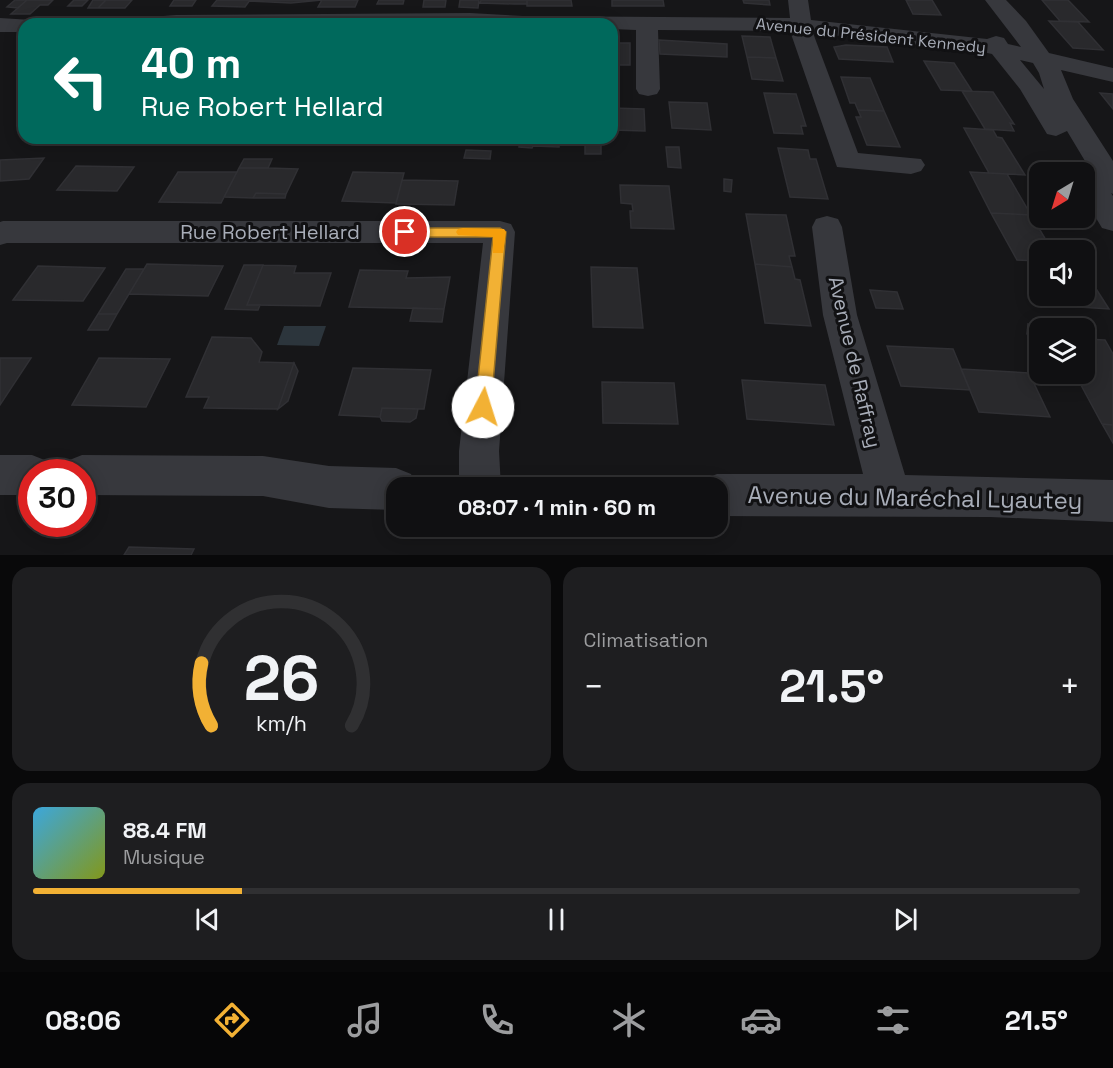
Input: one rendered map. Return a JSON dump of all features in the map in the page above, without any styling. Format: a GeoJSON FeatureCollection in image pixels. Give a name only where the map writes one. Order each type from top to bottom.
{"type":"FeatureCollection","features":[{"type":"Feature","properties":{"kind":"street"},"geometry":{"type":"LineString","coordinates":[[978,0],[998,48],[1030,86],[1077,162]]}},
{"type":"Feature","properties":{"kind":"street"},"geometry":{"type":"LineString","coordinates":[[995,0],[1018,26],[1051,73],[1060,99],[1113,184]]}},
{"type":"Feature","properties":{"kind":"street"},"geometry":{"type":"LineString","coordinates":[[798,12],[847,161],[911,165]]}},
{"type":"Feature","properties":{"kind":"street","name":"Avenue du Président Kennedy"},"geometry":{"type":"LineString","coordinates":[[618,23],[646,23],[798,12],[998,48],[1113,75]]}},
{"type":"Feature","properties":{"kind":"street"},"geometry":{"type":"LineString","coordinates":[[646,23],[648,89]]}},
{"type":"Feature","properties":{"kind":"street"},"geometry":{"type":"LineString","coordinates":[[0,25],[18,25]]}},
{"type":"Feature","properties":{"kind":"street"},"geometry":{"type":"LineString","coordinates":[[1095,191],[1113,220]]}},
{"type":"Feature","properties":{"kind":"street","name":"Avenue de Raffray"},"geometry":{"type":"LineString","coordinates":[[827,227],[840,315],[890,496]]}},
{"type":"Feature","properties":{"kind":"street","name":"Rue Robert Hellard"},"geometry":{"type":"LineString","coordinates":[[0,234],[3,232],[500,232],[479,451],[480,477]]}},
{"type":"Feature","properties":{"kind":"street"},"geometry":{"type":"LineString","coordinates":[[96,475],[263,476],[329,487],[386,489]]}},
{"type":"Feature","properties":{"kind":"street","name":"Avenue du Maréchal Lyautey"},"geometry":{"type":"LineString","coordinates":[[728,495],[990,496],[1113,501]]}},
{"type":"Feature","properties":{"kind":"shaded area"},"geometry":{"type":"Polygon","coordinates":[[[284,326],[326,326],[319,346],[277,345],[284,326]]]}},
{"type":"Feature","properties":{"kind":"building"},"geometry":{"type":"Polygon","coordinates":[[[15,0],[27,0],[18,8],[7,7],[15,0]]]}},
{"type":"Feature","properties":{"kind":"building"},"geometry":{"type":"Polygon","coordinates":[[[27,0],[53,0],[48,5],[40,5],[30,14],[11,14],[27,0]]]}},
{"type":"Feature","properties":{"kind":"building"},"geometry":{"type":"Polygon","coordinates":[[[74,0],[88,0],[82,6],[68,6],[74,0]]]}},
{"type":"Feature","properties":{"kind":"building"},"geometry":{"type":"Polygon","coordinates":[[[93,0],[106,0],[98,8],[88,8],[93,0]]]}},
{"type":"Feature","properties":{"kind":"building"},"geometry":{"type":"Polygon","coordinates":[[[106,0],[132,0],[125,8],[98,8],[106,0]]]}},
{"type":"Feature","properties":{"kind":"building"},"geometry":{"type":"Polygon","coordinates":[[[174,0],[196,0],[192,6],[170,6],[174,0]]]}},
{"type":"Feature","properties":{"kind":"building"},"geometry":{"type":"Polygon","coordinates":[[[217,0],[250,0],[245,7],[212,6],[217,0]]]}},
{"type":"Feature","properties":{"kind":"building"},"geometry":{"type":"Polygon","coordinates":[[[250,0],[322,0],[291,3],[250,1],[250,0]]]}},
{"type":"Feature","properties":{"kind":"building"},"geometry":{"type":"Polygon","coordinates":[[[322,0],[358,0],[355,7],[318,7],[322,0]]]}},
{"type":"Feature","properties":{"kind":"building"},"geometry":{"type":"Polygon","coordinates":[[[379,0],[404,0],[403,4],[377,4],[379,0]]]}},
{"type":"Feature","properties":{"kind":"building"},"geometry":{"type":"Polygon","coordinates":[[[424,0],[446,0],[445,7],[423,7],[424,0]]]}},
{"type":"Feature","properties":{"kind":"building"},"geometry":{"type":"Polygon","coordinates":[[[460,0],[479,0],[478,8],[459,7],[460,0]]]}},
{"type":"Feature","properties":{"kind":"building"},"geometry":{"type":"Polygon","coordinates":[[[481,0],[527,0],[527,4],[480,3],[481,0]]]}},
{"type":"Feature","properties":{"kind":"building"},"geometry":{"type":"Polygon","coordinates":[[[527,0],[571,0],[572,6],[527,6],[527,0]]]}},
{"type":"Feature","properties":{"kind":"building"},"geometry":{"type":"Polygon","coordinates":[[[612,0],[663,0],[664,6],[612,6],[612,0]]]}},
{"type":"Feature","properties":{"kind":"building"},"geometry":{"type":"Polygon","coordinates":[[[743,0],[769,0],[770,5],[744,3],[743,0]]]}},
{"type":"Feature","properties":{"kind":"building"},"geometry":{"type":"Polygon","coordinates":[[[906,0],[932,0],[941,15],[913,14],[906,0]]]}},
{"type":"Feature","properties":{"kind":"building"},"geometry":{"type":"Polygon","coordinates":[[[1042,0],[1068,0],[1089,22],[1060,21],[1042,0]]]}},
{"type":"Feature","properties":{"kind":"building"},"geometry":{"type":"Polygon","coordinates":[[[1049,21],[1078,22],[1103,50],[1073,48],[1049,21]]]}},
{"type":"Feature","properties":{"kind":"building"},"geometry":{"type":"Polygon","coordinates":[[[742,36],[770,37],[776,58],[747,57],[742,36]]]}},
{"type":"Feature","properties":{"kind":"building"},"geometry":{"type":"Polygon","coordinates":[[[659,40],[727,44],[727,57],[660,54],[659,40]]]}},
{"type":"Feature","properties":{"kind":"building"},"geometry":{"type":"Polygon","coordinates":[[[618,43],[630,43],[630,65],[618,65],[618,43]]]}},
{"type":"Feature","properties":{"kind":"building"},"geometry":{"type":"Polygon","coordinates":[[[846,45],[887,47],[893,62],[839,59],[834,47],[846,45]]]}},
{"type":"Feature","properties":{"kind":"building"},"geometry":{"type":"Polygon","coordinates":[[[747,57],[776,58],[783,81],[752,79],[747,57]]]}},
{"type":"Feature","properties":{"kind":"building"},"geometry":{"type":"Polygon","coordinates":[[[924,61],[954,63],[972,91],[941,90],[924,61]]]}},
{"type":"Feature","properties":{"kind":"building"},"geometry":{"type":"Polygon","coordinates":[[[841,77],[870,78],[884,111],[858,110],[855,103],[850,103],[841,77]]]}},
{"type":"Feature","properties":{"kind":"building"},"geometry":{"type":"Polygon","coordinates":[[[962,91],[993,92],[1014,124],[1010,123],[1014,131],[985,129],[962,91]]]}},
{"type":"Feature","properties":{"kind":"building"},"geometry":{"type":"Polygon","coordinates":[[[764,93],[796,94],[806,126],[801,126],[803,134],[774,133],[764,93]]]}},
{"type":"Feature","properties":{"kind":"building"},"geometry":{"type":"Polygon","coordinates":[[[1100,93],[1113,94],[1113,109],[1100,93]]]}},
{"type":"Feature","properties":{"kind":"building"},"geometry":{"type":"Polygon","coordinates":[[[669,102],[707,103],[711,130],[672,128],[669,102]]]}},
{"type":"Feature","properties":{"kind":"building"},"geometry":{"type":"Polygon","coordinates":[[[618,108],[644,109],[645,131],[618,130],[618,108]]]}},
{"type":"Feature","properties":{"kind":"building"},"geometry":{"type":"Polygon","coordinates":[[[858,110],[884,111],[900,147],[867,145],[856,117],[861,117],[858,110]]]}},
{"type":"Feature","properties":{"kind":"building"},"geometry":{"type":"Polygon","coordinates":[[[964,128],[993,130],[997,137],[1002,138],[1025,175],[989,173],[964,128]]]}},
{"type":"Feature","properties":{"kind":"building"},"geometry":{"type":"Polygon","coordinates":[[[519,144],[559,144],[559,147],[519,147],[519,144]]]}},
{"type":"Feature","properties":{"kind":"building"},"geometry":{"type":"Polygon","coordinates":[[[585,144],[601,144],[601,154],[585,154],[585,144]]]}},
{"type":"Feature","properties":{"kind":"building"},"geometry":{"type":"Polygon","coordinates":[[[666,147],[679,147],[681,168],[668,167],[666,147]]]}},
{"type":"Feature","properties":{"kind":"building"},"geometry":{"type":"Polygon","coordinates":[[[778,148],[808,150],[810,159],[816,159],[828,199],[790,197],[778,148]]]}},
{"type":"Feature","properties":{"kind":"building"},"geometry":{"type":"Polygon","coordinates":[[[466,150],[491,151],[490,159],[464,158],[466,150]]]}},
{"type":"Feature","properties":{"kind":"building"},"geometry":{"type":"Polygon","coordinates":[[[44,158],[29,179],[0,181],[0,160],[44,158]]]}},
{"type":"Feature","properties":{"kind":"building"},"geometry":{"type":"Polygon","coordinates":[[[244,159],[272,159],[268,168],[239,168],[244,159]]]}},
{"type":"Feature","properties":{"kind":"building"},"geometry":{"type":"Polygon","coordinates":[[[76,166],[134,167],[117,191],[57,190],[76,166]]]}},
{"type":"Feature","properties":{"kind":"building"},"geometry":{"type":"Polygon","coordinates":[[[239,168],[298,169],[286,194],[256,193],[253,198],[224,197],[239,168]]]}},
{"type":"Feature","properties":{"kind":"building"},"geometry":{"type":"Polygon","coordinates":[[[178,172],[237,172],[221,203],[159,202],[178,172]]]}},
{"type":"Feature","properties":{"kind":"building"},"geometry":{"type":"Polygon","coordinates":[[[353,172],[404,173],[396,203],[342,201],[353,172]]]}},
{"type":"Feature","properties":{"kind":"building"},"geometry":{"type":"Polygon","coordinates":[[[970,172],[1007,174],[1029,215],[991,213],[970,172]]]}},
{"type":"Feature","properties":{"kind":"building"},"geometry":{"type":"Polygon","coordinates":[[[724,179],[732,180],[731,192],[724,191],[724,179]]]}},
{"type":"Feature","properties":{"kind":"building"},"geometry":{"type":"Polygon","coordinates":[[[402,180],[458,181],[454,205],[396,204],[402,180]]]}},
{"type":"Feature","properties":{"kind":"building"},"geometry":{"type":"Polygon","coordinates":[[[620,185],[669,186],[674,229],[631,228],[632,204],[621,203],[620,185]]]}},
{"type":"Feature","properties":{"kind":"building"},"geometry":{"type":"Polygon","coordinates":[[[256,193],[286,194],[285,198],[253,198],[256,193]]]}},
{"type":"Feature","properties":{"kind":"building"},"geometry":{"type":"Polygon","coordinates":[[[991,213],[1029,215],[1029,228],[1039,228],[1046,240],[1029,240],[1029,261],[1017,260],[991,213]]]}},
{"type":"Feature","properties":{"kind":"building"},"geometry":{"type":"Polygon","coordinates":[[[746,214],[786,215],[795,256],[789,256],[792,267],[755,264],[746,214]]]}},
{"type":"Feature","properties":{"kind":"building"},"geometry":{"type":"Polygon","coordinates":[[[147,264],[223,266],[208,296],[129,294],[147,264]]]}},
{"type":"Feature","properties":{"kind":"building"},"geometry":{"type":"Polygon","coordinates":[[[755,264],[792,267],[795,279],[800,280],[811,326],[765,323],[755,264]]]}},
{"type":"Feature","properties":{"kind":"building"},"geometry":{"type":"Polygon","coordinates":[[[244,265],[263,265],[247,305],[260,305],[258,310],[225,309],[244,265]]]}},
{"type":"Feature","properties":{"kind":"building"},"geometry":{"type":"Polygon","coordinates":[[[263,265],[296,266],[294,273],[331,273],[320,306],[247,305],[263,265]]]}},
{"type":"Feature","properties":{"kind":"building"},"geometry":{"type":"Polygon","coordinates":[[[38,266],[105,268],[83,301],[13,300],[38,266]]]}},
{"type":"Feature","properties":{"kind":"building"},"geometry":{"type":"Polygon","coordinates":[[[591,267],[637,268],[643,328],[593,327],[591,267]]]}},
{"type":"Feature","properties":{"kind":"building"},"geometry":{"type":"Polygon","coordinates":[[[126,269],[144,269],[117,314],[98,314],[126,269]]]}},
{"type":"Feature","properties":{"kind":"building"},"geometry":{"type":"Polygon","coordinates":[[[360,270],[408,271],[406,278],[450,277],[444,309],[349,307],[360,270]]]}},
{"type":"Feature","properties":{"kind":"building"},"geometry":{"type":"Polygon","coordinates":[[[1095,287],[1109,309],[1063,306],[1095,306],[1095,287]]]}},
{"type":"Feature","properties":{"kind":"building"},"geometry":{"type":"Polygon","coordinates":[[[870,290],[897,292],[903,309],[876,308],[870,290]]]}},
{"type":"Feature","properties":{"kind":"building"},"geometry":{"type":"Polygon","coordinates":[[[413,308],[444,309],[442,322],[410,321],[413,308]]]}},
{"type":"Feature","properties":{"kind":"building"},"geometry":{"type":"Polygon","coordinates":[[[98,314],[117,314],[108,330],[88,330],[98,314]]]}},
{"type":"Feature","properties":{"kind":"building"},"geometry":{"type":"Polygon","coordinates":[[[212,337],[251,338],[262,352],[259,362],[294,363],[278,409],[204,408],[209,397],[186,397],[212,337]]]}},
{"type":"Feature","properties":{"kind":"building"},"geometry":{"type":"Polygon","coordinates":[[[1095,340],[1105,340],[1113,354],[1113,425],[1102,424],[1080,384],[1095,384],[1095,340]]]}},
{"type":"Feature","properties":{"kind":"building"},"geometry":{"type":"Polygon","coordinates":[[[887,346],[953,349],[970,390],[901,386],[887,346]]]}},
{"type":"Feature","properties":{"kind":"building"},"geometry":{"type":"Polygon","coordinates":[[[0,358],[31,358],[0,405],[0,358]]]}},
{"type":"Feature","properties":{"kind":"building"},"geometry":{"type":"Polygon","coordinates":[[[99,358],[170,359],[146,407],[72,405],[99,358]]]}},
{"type":"Feature","properties":{"kind":"building"},"geometry":{"type":"Polygon","coordinates":[[[294,363],[298,371],[288,401],[278,409],[294,363]]]}},
{"type":"Feature","properties":{"kind":"building"},"geometry":{"type":"Polygon","coordinates":[[[353,368],[431,370],[424,409],[382,408],[380,417],[339,415],[353,368]]]}},
{"type":"Feature","properties":{"kind":"building"},"geometry":{"type":"Polygon","coordinates":[[[961,369],[1029,373],[1029,384],[1034,384],[1050,417],[979,412],[961,369]]]}},
{"type":"Feature","properties":{"kind":"building"},"geometry":{"type":"Polygon","coordinates":[[[742,380],[825,385],[834,425],[747,419],[742,380]]]}},
{"type":"Feature","properties":{"kind":"building"},"geometry":{"type":"Polygon","coordinates":[[[602,382],[674,383],[678,424],[603,423],[602,382]]]}},
{"type":"Feature","properties":{"kind":"building"},"geometry":{"type":"Polygon","coordinates":[[[382,408],[418,409],[416,418],[410,422],[382,421],[380,417],[382,408]]]}},
{"type":"Feature","properties":{"kind":"building"},"geometry":{"type":"Polygon","coordinates":[[[1102,424],[1113,425],[1113,443],[1102,424]]]}},
{"type":"Feature","properties":{"kind":"building"},"geometry":{"type":"Polygon","coordinates":[[[129,547],[194,549],[191,555],[124,555],[129,547]]]}},
{"type":"Feature","properties":{"kind":"slow traffic"},"geometry":{"type":"LineString","coordinates":[[463,232],[500,232],[498,249]]}},
{"type":"Feature","properties":{"kind":"route"},"geometry":{"type":"LineString","coordinates":[[405,232],[500,232],[483,407]]}}]}
